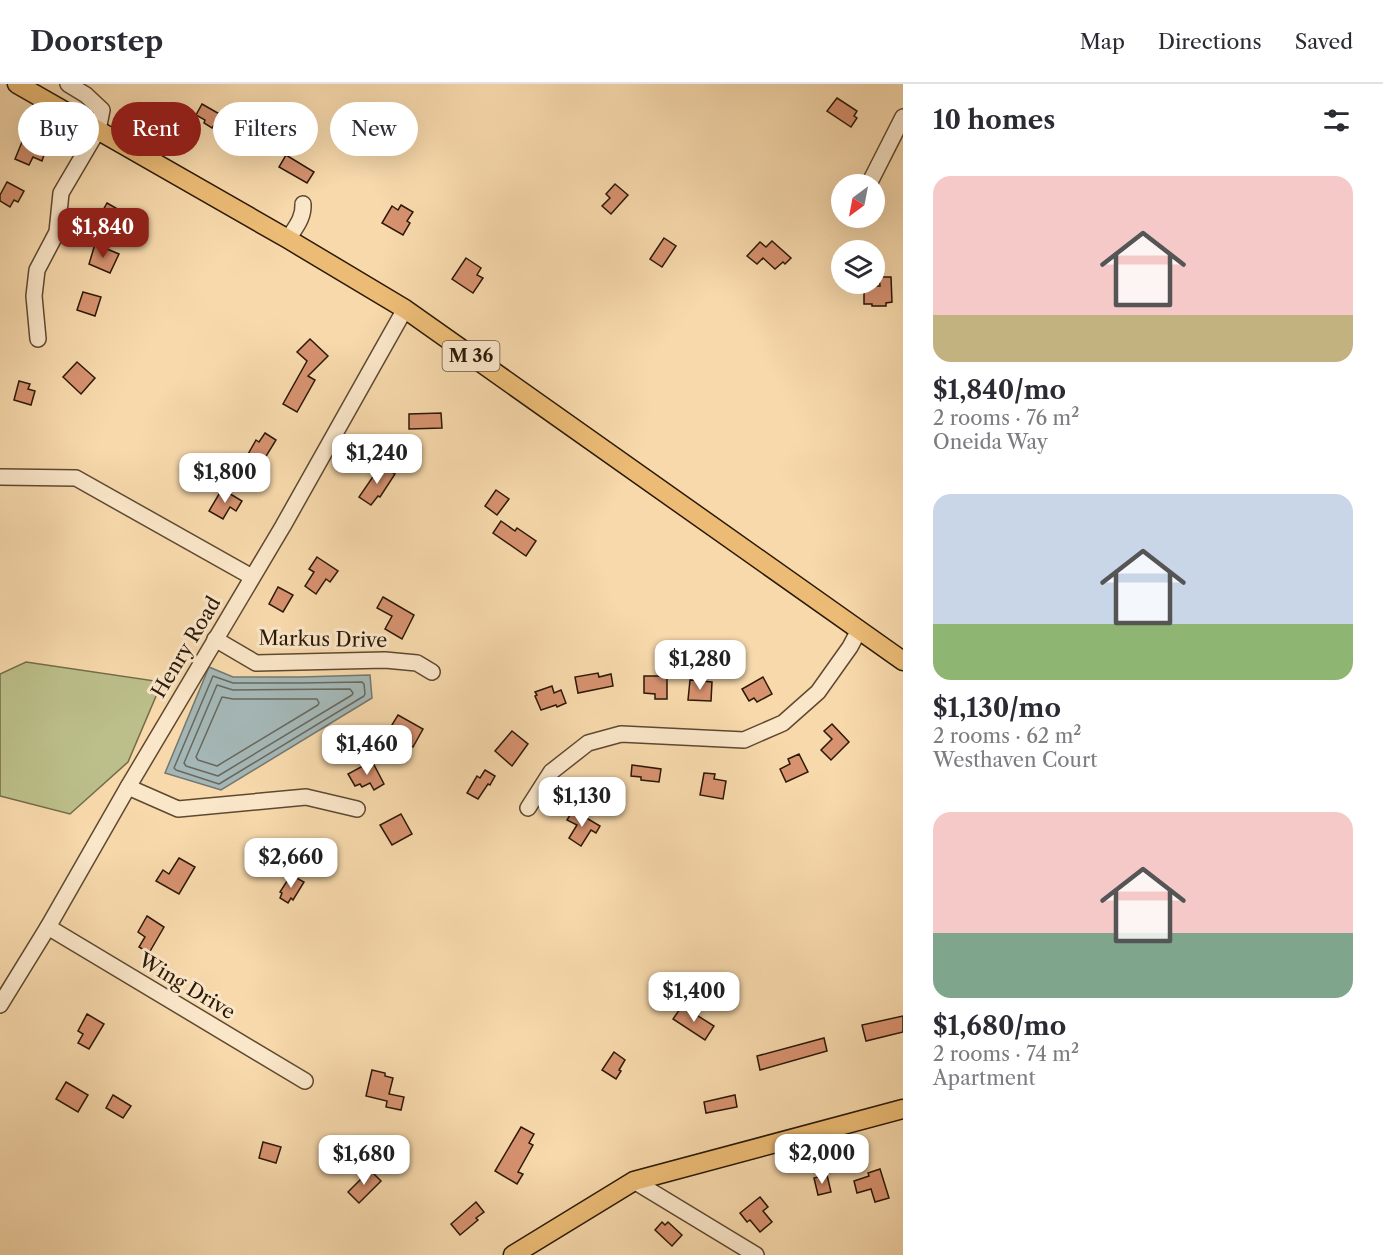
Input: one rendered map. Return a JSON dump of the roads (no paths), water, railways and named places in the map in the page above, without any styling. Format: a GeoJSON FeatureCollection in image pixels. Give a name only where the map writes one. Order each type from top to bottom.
{"type":"FeatureCollection","features":[{"type":"Feature","properties":{"kind":"main road","name":"M 36"},"geometry":{"type":"LineString","coordinates":[[17,84],[49,102]]}},
{"type":"Feature","properties":{"kind":"main road","name":"M 36"},"geometry":{"type":"LineString","coordinates":[[99,131],[405,309],[903,661]]}},
{"type":"Feature","properties":{"kind":"main road"},"geometry":{"type":"LineString","coordinates":[[513,1255],[634,1181],[903,1109]]}},
{"type":"Feature","properties":{"kind":"street"},"geometry":{"type":"LineString","coordinates":[[68,84],[93,102]]}},
{"type":"Feature","properties":{"kind":"street"},"geometry":{"type":"LineString","coordinates":[[99,107],[102,110],[99,125]]}},
{"type":"Feature","properties":{"kind":"street"},"geometry":{"type":"LineString","coordinates":[[874,174],[903,117]]}},
{"type":"Feature","properties":{"kind":"street"},"geometry":{"type":"LineString","coordinates":[[38,339],[34,296],[37,270],[57,232],[61,194],[83,156]]}},
{"type":"Feature","properties":{"kind":"street"},"geometry":{"type":"LineString","coordinates":[[288,239],[300,220],[303,204]]}},
{"type":"Feature","properties":{"kind":"street","name":"Henry Road"},"geometry":{"type":"LineString","coordinates":[[0,1005],[283,526],[405,309]]}},
{"type":"Feature","properties":{"kind":"street"},"geometry":{"type":"LineString","coordinates":[[0,477],[76,478],[252,577]]}},
{"type":"Feature","properties":{"kind":"street"},"geometry":{"type":"LineString","coordinates":[[528,808],[551,772],[588,743],[621,734],[744,740],[783,723],[818,692],[859,630]]}},
{"type":"Feature","properties":{"kind":"street","name":"Markus Drive"},"geometry":{"type":"LineString","coordinates":[[215,639],[256,663],[385,660],[417,663],[432,672]]}},
{"type":"Feature","properties":{"kind":"street"},"geometry":{"type":"LineString","coordinates":[[128,787],[178,808],[306,797],[357,809]]}},
{"type":"Feature","properties":{"kind":"street","name":"Wing Drive"},"geometry":{"type":"LineString","coordinates":[[48,927],[305,1081]]}},
{"type":"Feature","properties":{"kind":"street"},"geometry":{"type":"LineString","coordinates":[[634,1181],[756,1255]]}},
{"type":"Feature","properties":{"kind":"water"},"geometry":{"type":"Polygon","coordinates":[[[209,667],[233,677],[370,675],[372,698],[221,790],[165,773],[209,667]]]}}]}
